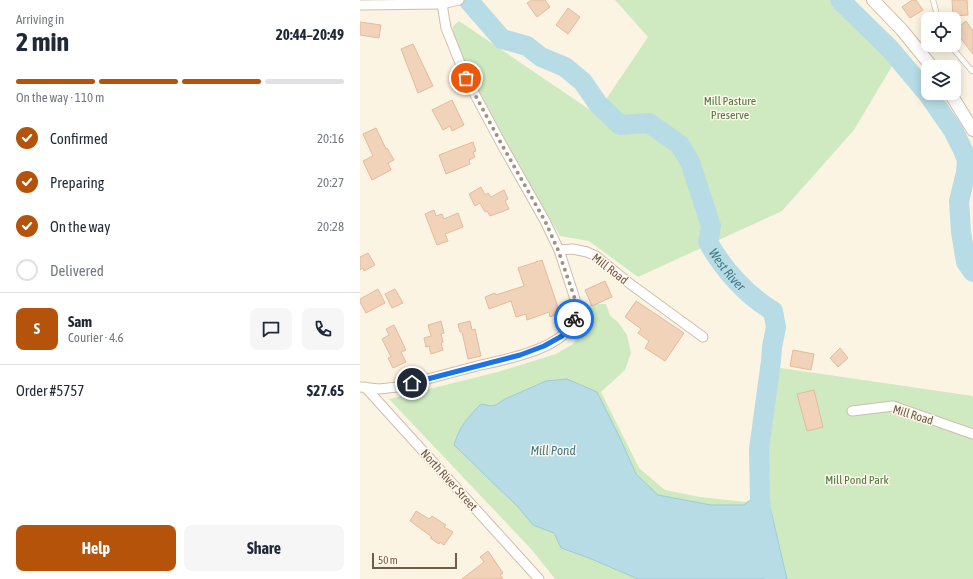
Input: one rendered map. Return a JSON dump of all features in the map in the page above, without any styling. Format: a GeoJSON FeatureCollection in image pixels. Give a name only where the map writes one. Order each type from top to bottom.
{"type":"FeatureCollection","features":[{"type":"Feature","properties":{"kind":"street"},"geometry":{"type":"LineString","coordinates":[[360,6],[442,4],[459,0]]}},
{"type":"Feature","properties":{"kind":"street"},"geometry":{"type":"LineString","coordinates":[[873,0],[902,30],[926,60]]}},
{"type":"Feature","properties":{"kind":"street"},"geometry":{"type":"LineString","coordinates":[[362,385],[378,389],[397,387],[520,355],[544,346],[562,336],[573,320],[575,299],[558,250],[545,221],[466,78],[446,28],[442,4]]}},
{"type":"Feature","properties":{"kind":"street"},"geometry":{"type":"LineString","coordinates":[[954,100],[973,130]]}},
{"type":"Feature","properties":{"kind":"street","name":"Mill Road"},"geometry":{"type":"LineString","coordinates":[[558,250],[573,249],[587,252],[596,256],[629,283],[703,337]]}},
{"type":"Feature","properties":{"kind":"street","name":"North River Street"},"geometry":{"type":"LineString","coordinates":[[362,385],[539,579]]}},
{"type":"Feature","properties":{"kind":"street","name":"Mill Road"},"geometry":{"type":"LineString","coordinates":[[852,411],[893,406],[973,434]]}},
{"type":"Feature","properties":{"kind":"lane"},"geometry":{"type":"LineString","coordinates":[[933,0],[936,12]]}},
{"type":"Feature","properties":{"kind":"lane"},"geometry":{"type":"LineString","coordinates":[[956,52],[972,71],[973,69]]}},
{"type":"Feature","properties":{"kind":"green space","name":"Mill Pasture Preserve"},"geometry":{"type":"Polygon","coordinates":[[[615,0],[852,0],[901,51],[854,130],[782,211],[638,277],[589,241],[560,236],[488,113],[472,82],[452,33],[453,26],[459,21],[596,114],[648,37],[615,0]]]}},
{"type":"Feature","properties":{"kind":"green space","name":"Mill Pond Park"},"geometry":{"type":"Polygon","coordinates":[[[590,304],[606,304],[610,316],[617,321],[627,335],[631,353],[625,370],[601,392],[639,468],[665,490],[700,497],[746,502],[757,494],[756,457],[767,366],[973,396],[973,579],[555,579],[532,550],[389,399],[501,371],[556,354],[573,344],[585,323],[590,304]]]}},
{"type":"Feature","properties":{"kind":"water","name":"Mill Pond"},"geometry":{"type":"Polygon","coordinates":[[[567,379],[597,392],[636,474],[658,495],[711,505],[744,505],[752,499],[768,501],[787,579],[638,579],[561,548],[554,533],[533,525],[518,507],[454,445],[458,433],[464,423],[481,404],[491,406],[496,405],[505,399],[546,381],[567,379]]]}},
{"type":"Feature","properties":{"kind":"building"},"geometry":{"type":"Polygon","coordinates":[[[532,0],[545,0],[550,7],[537,17],[527,3],[532,0]]]}},
{"type":"Feature","properties":{"kind":"building"},"geometry":{"type":"Polygon","coordinates":[[[912,0],[916,0],[923,10],[910,18],[902,7],[912,0]]]}},
{"type":"Feature","properties":{"kind":"building"},"geometry":{"type":"Polygon","coordinates":[[[952,0],[967,0],[968,15],[961,15],[961,12],[953,12],[952,0]]]}},
{"type":"Feature","properties":{"kind":"building"},"geometry":{"type":"Polygon","coordinates":[[[568,8],[580,17],[568,34],[556,25],[568,8]]]}},
{"type":"Feature","properties":{"kind":"building"},"geometry":{"type":"Polygon","coordinates":[[[966,21],[973,31],[973,54],[961,39],[961,25],[966,21]]]}},
{"type":"Feature","properties":{"kind":"building"},"geometry":{"type":"Polygon","coordinates":[[[360,22],[381,25],[379,38],[360,35],[360,22]]]}},
{"type":"Feature","properties":{"kind":"building"},"geometry":{"type":"Polygon","coordinates":[[[413,44],[433,86],[418,93],[401,49],[413,44]]]}},
{"type":"Feature","properties":{"kind":"building"},"geometry":{"type":"Polygon","coordinates":[[[452,100],[464,125],[452,131],[450,126],[443,130],[432,110],[452,100]]]}},
{"type":"Feature","properties":{"kind":"building"},"geometry":{"type":"Polygon","coordinates":[[[376,128],[386,149],[387,148],[394,160],[388,163],[391,170],[372,180],[363,161],[373,156],[363,134],[376,128]]]}},
{"type":"Feature","properties":{"kind":"building"},"geometry":{"type":"Polygon","coordinates":[[[473,142],[476,151],[473,152],[475,157],[469,160],[470,164],[446,174],[439,155],[473,142]]]}},
{"type":"Feature","properties":{"kind":"building"},"geometry":{"type":"Polygon","coordinates":[[[481,187],[485,195],[488,193],[491,197],[504,190],[508,199],[505,201],[509,209],[490,216],[487,211],[485,212],[480,203],[475,206],[469,194],[481,187]]]}},
{"type":"Feature","properties":{"kind":"building"},"geometry":{"type":"Polygon","coordinates":[[[434,210],[436,216],[442,214],[444,219],[458,213],[463,227],[445,234],[448,241],[437,245],[425,214],[434,210]]]}},
{"type":"Feature","properties":{"kind":"building"},"geometry":{"type":"Polygon","coordinates":[[[368,253],[375,265],[364,271],[363,268],[360,270],[360,257],[368,253]]]}},
{"type":"Feature","properties":{"kind":"building"},"geometry":{"type":"Polygon","coordinates":[[[542,260],[560,313],[550,317],[549,312],[527,320],[526,314],[516,317],[511,301],[489,309],[485,297],[524,286],[518,268],[542,260]]]}},
{"type":"Feature","properties":{"kind":"building"},"geometry":{"type":"Polygon","coordinates":[[[605,281],[612,297],[592,306],[585,290],[605,281]]]}},
{"type":"Feature","properties":{"kind":"building"},"geometry":{"type":"Polygon","coordinates":[[[378,289],[385,303],[366,313],[360,299],[378,289]]]}},
{"type":"Feature","properties":{"kind":"building"},"geometry":{"type":"Polygon","coordinates":[[[395,289],[403,303],[392,308],[385,294],[395,289]]]}},
{"type":"Feature","properties":{"kind":"building"},"geometry":{"type":"Polygon","coordinates":[[[636,301],[684,333],[665,361],[645,348],[649,341],[638,333],[641,329],[625,317],[636,301]]]}},
{"type":"Feature","properties":{"kind":"building"},"geometry":{"type":"Polygon","coordinates":[[[441,321],[444,333],[441,334],[443,350],[431,354],[429,346],[426,347],[424,338],[431,336],[428,325],[441,321]]]}},
{"type":"Feature","properties":{"kind":"building"},"geometry":{"type":"Polygon","coordinates":[[[470,321],[472,330],[475,329],[481,356],[468,359],[462,332],[460,332],[458,324],[470,321]]]}},
{"type":"Feature","properties":{"kind":"building"},"geometry":{"type":"Polygon","coordinates":[[[394,325],[406,350],[401,352],[406,362],[393,368],[388,358],[391,357],[382,339],[389,335],[386,329],[394,325]]]}},
{"type":"Feature","properties":{"kind":"building"},"geometry":{"type":"Polygon","coordinates":[[[840,348],[848,358],[838,367],[830,358],[840,348]]]}},
{"type":"Feature","properties":{"kind":"building"},"geometry":{"type":"Polygon","coordinates":[[[793,350],[814,354],[811,370],[790,366],[793,350]]]}},
{"type":"Feature","properties":{"kind":"building"},"geometry":{"type":"Polygon","coordinates":[[[814,390],[823,427],[807,431],[797,394],[814,390]]]}},
{"type":"Feature","properties":{"kind":"building"},"geometry":{"type":"Polygon","coordinates":[[[416,511],[429,519],[432,516],[446,525],[444,527],[453,532],[444,545],[440,542],[439,544],[430,538],[432,537],[410,521],[416,511]]]}},
{"type":"Feature","properties":{"kind":"building"},"geometry":{"type":"Polygon","coordinates":[[[488,551],[503,573],[500,575],[503,579],[462,579],[484,562],[480,557],[488,551]]]}},
{"type":"Feature","properties":{"kind":"waterway","name":"West River"},"geometry":{"type":"LineString","coordinates":[[468,0],[502,39],[527,46],[541,57],[565,67],[583,82],[598,104],[620,125],[649,123],[680,145],[690,162],[711,226],[708,242],[736,281],[763,305],[773,311],[776,327],[772,347],[759,449],[760,500],[767,557],[775,579]]}},
{"type":"Feature","properties":{"kind":"waterway"},"geometry":{"type":"LineString","coordinates":[[840,0],[890,49],[928,94],[953,130],[962,148],[967,160],[966,173],[959,201],[961,232],[966,262],[973,272]]}},
{"type":"Feature","properties":{"kind":"waterway"},"geometry":{"type":"LineString","coordinates":[[967,160],[973,161]]}},
{"type":"Feature","properties":{"kind":"way so far"},"geometry":{"type":"LineString","coordinates":[[466,78],[545,221],[558,250],[575,299],[574,319]]}},
{"type":"Feature","properties":{"kind":"route"},"geometry":{"type":"LineString","coordinates":[[412,383],[520,355],[544,346],[562,336],[574,319]]}}]}
